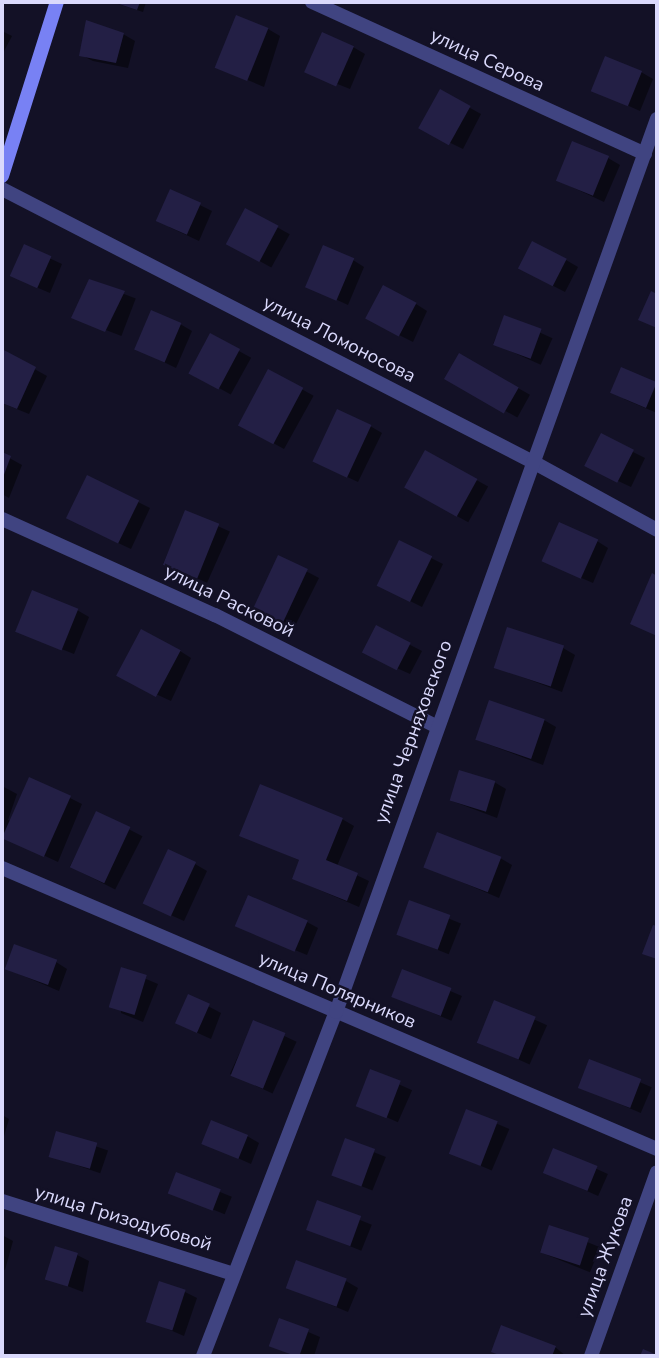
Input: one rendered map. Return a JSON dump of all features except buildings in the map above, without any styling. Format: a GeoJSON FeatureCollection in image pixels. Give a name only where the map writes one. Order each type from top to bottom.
{"type":"FeatureCollection","features":[{"type":"Feature","properties":{"kind":"main road"},"geometry":{"type":"LineString","coordinates":[[2,176],[57,2]]}},
{"type":"Feature","properties":{"kind":"street","name":"улица Серова"},"geometry":{"type":"LineString","coordinates":[[312,2],[645,155]]}},
{"type":"Feature","properties":{"kind":"street","name":"улица Черняховского"},"geometry":{"type":"LineString","coordinates":[[203,1356],[336,1012],[436,726],[657,119]]}},
{"type":"Feature","properties":{"kind":"street","name":"улица Ломоносова"},"geometry":{"type":"LineString","coordinates":[[2,189],[533,462],[657,530]]}},
{"type":"Feature","properties":{"kind":"street","name":"улица Расковой"},"geometry":{"type":"LineString","coordinates":[[2,519],[215,615],[436,726]]}},
{"type":"Feature","properties":{"kind":"street","name":"улица Полярников"},"geometry":{"type":"LineString","coordinates":[[2,868],[657,1149]]}},
{"type":"Feature","properties":{"kind":"street","name":"улица Жукова"},"geometry":{"type":"LineString","coordinates":[[591,1356],[657,1172]]}},
{"type":"Feature","properties":{"kind":"street","name":"улица Гризодубовой"},"geometry":{"type":"LineString","coordinates":[[2,1201],[233,1274]]}}]}
